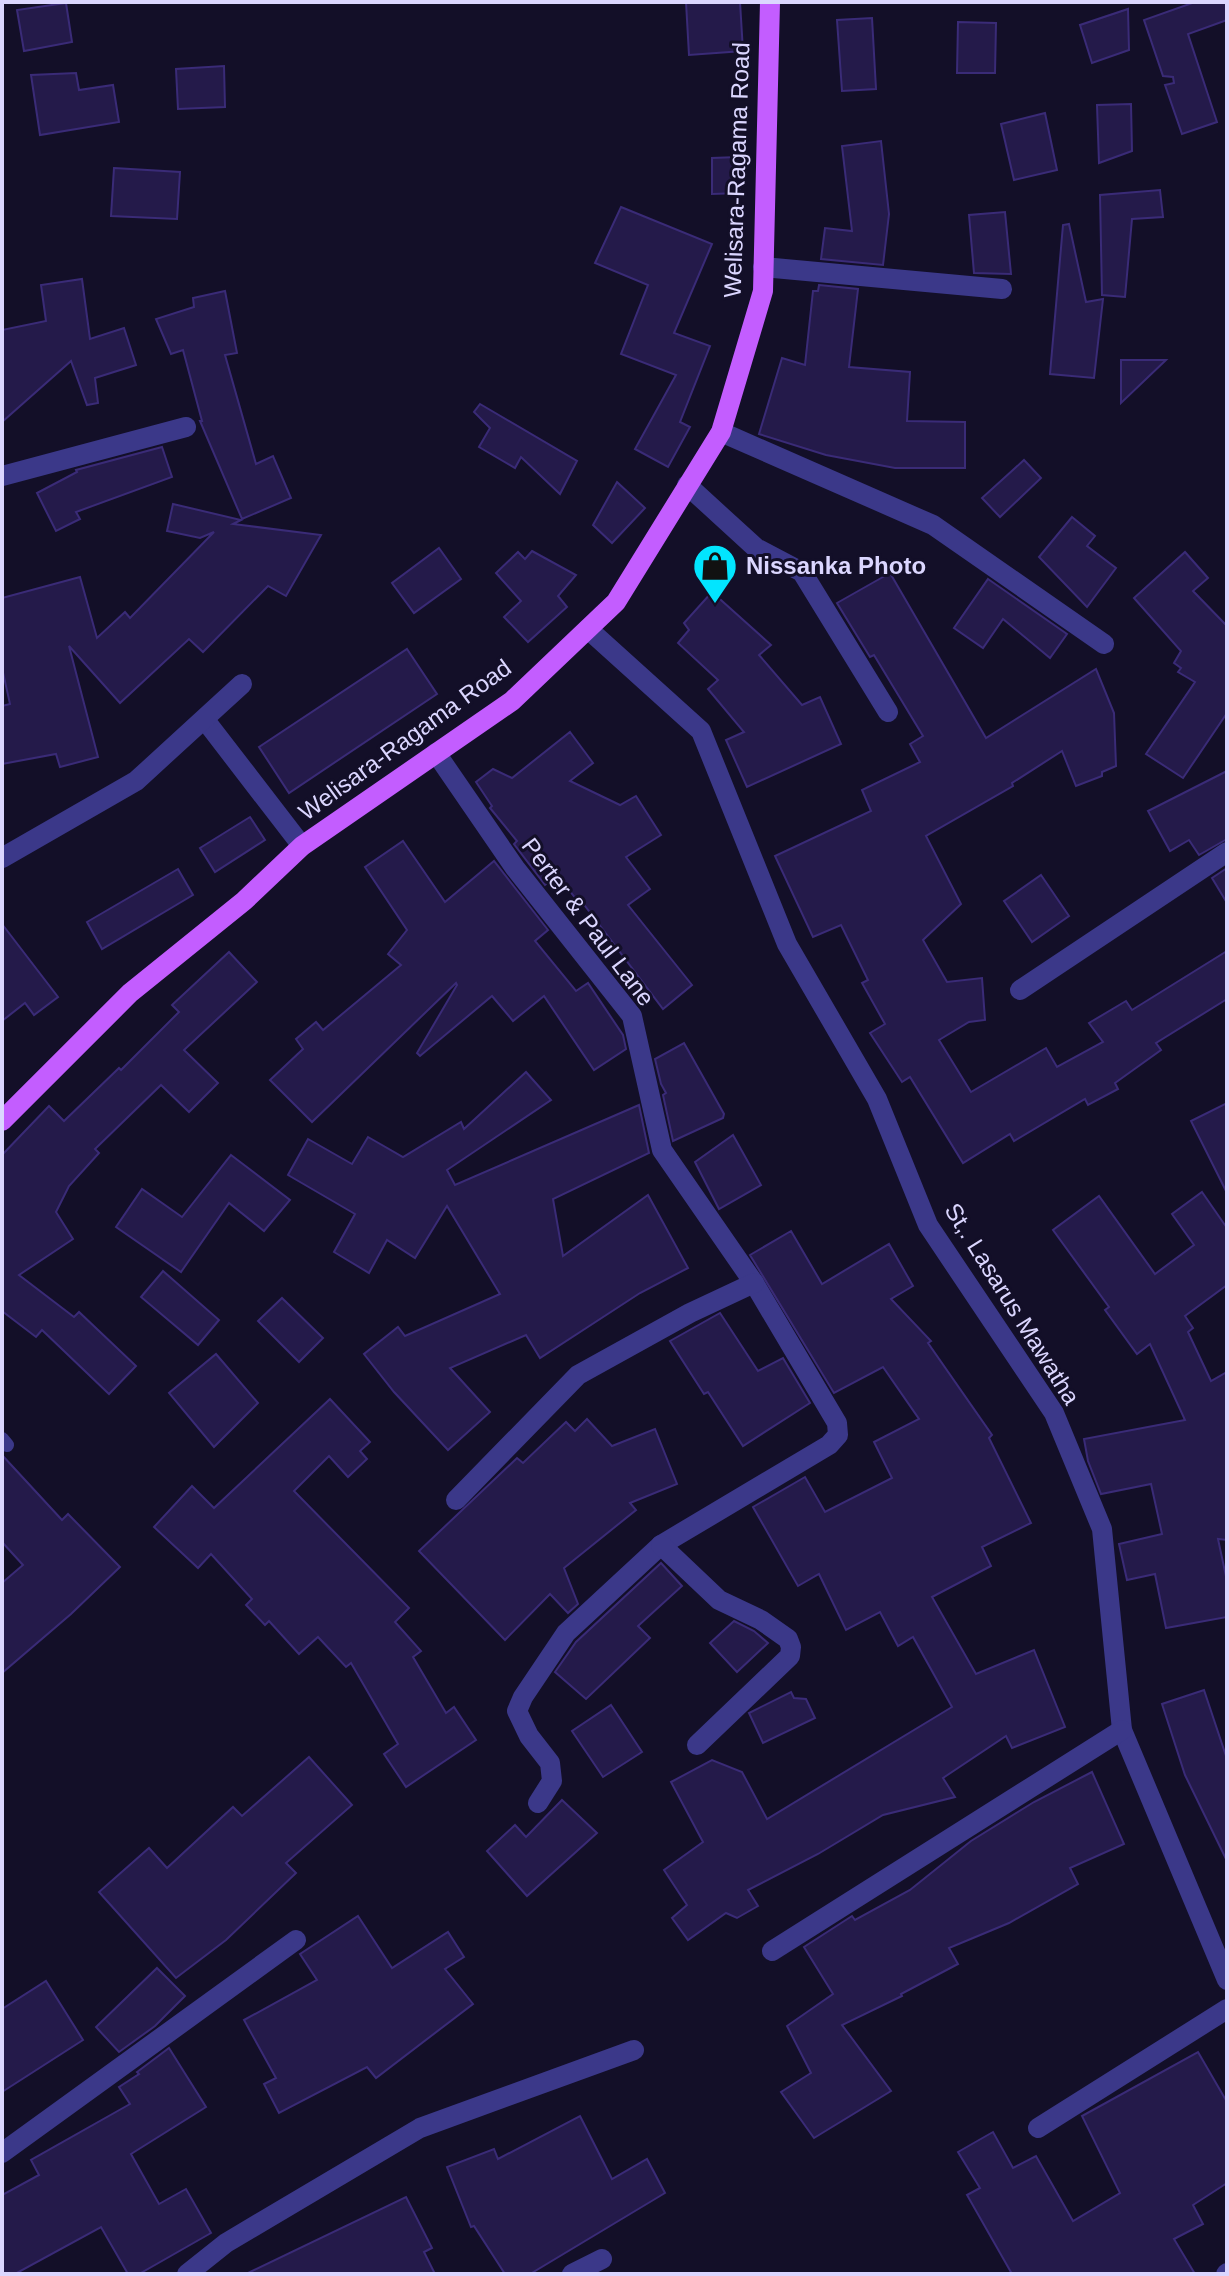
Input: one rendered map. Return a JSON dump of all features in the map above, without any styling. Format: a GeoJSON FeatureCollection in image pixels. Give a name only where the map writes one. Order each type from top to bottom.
{"type":"FeatureCollection","features":[{"type":"Feature","properties":{"kind":"main road","name":"Welisara-Ragama Road"},"geometry":{"type":"LineString","coordinates":[[2,1121],[130,993],[244,901],[302,846],[512,701],[616,602],[721,432],[763,291],[770,2]]}},
{"type":"Feature","properties":{"kind":"street"},"geometry":{"type":"LineString","coordinates":[[763,267],[1002,289]]}},
{"type":"Feature","properties":{"kind":"street"},"geometry":{"type":"LineString","coordinates":[[2,476],[186,427]]}},
{"type":"Feature","properties":{"kind":"street"},"geometry":{"type":"LineString","coordinates":[[721,432],[933,525],[1104,644]]}},
{"type":"Feature","properties":{"kind":"street"},"geometry":{"type":"LineString","coordinates":[[687,485],[756,548],[802,572],[888,712]]}},
{"type":"Feature","properties":{"kind":"street","name":"St,. Lasarus Mawatha"},"geometry":{"type":"LineString","coordinates":[[588,629],[701,731],[787,944],[877,1099],[928,1225],[1054,1413],[1102,1529],[1122,1730],[1227,1980]]}},
{"type":"Feature","properties":{"kind":"street"},"geometry":{"type":"LineString","coordinates":[[2,858],[136,781],[242,684]]}},
{"type":"Feature","properties":{"kind":"street"},"geometry":{"type":"LineString","coordinates":[[205,720],[302,846]]}},
{"type":"Feature","properties":{"kind":"street","name":"Perter & Paul Lane"},"geometry":{"type":"LineString","coordinates":[[436,753],[515,868],[632,1016],[662,1150],[754,1283],[837,1423],[838,1435],[829,1445],[661,1545]]}},
{"type":"Feature","properties":{"kind":"street"},"geometry":{"type":"LineString","coordinates":[[1020,990],[1227,852]]}},
{"type":"Feature","properties":{"kind":"street"},"geometry":{"type":"LineString","coordinates":[[456,1500],[578,1375],[690,1313],[754,1283]]}},
{"type":"Feature","properties":{"kind":"street"},"geometry":{"type":"LineString","coordinates":[[538,1803],[552,1781],[550,1763],[529,1736],[517,1711],[523,1697],[566,1633],[661,1545],[719,1600],[761,1620],[788,1639],[791,1647],[790,1656],[697,1745]]}},
{"type":"Feature","properties":{"kind":"street"},"geometry":{"type":"LineString","coordinates":[[772,1951],[1122,1730]]}},
{"type":"Feature","properties":{"kind":"street"},"geometry":{"type":"LineString","coordinates":[[2,2153],[296,1940]]}},
{"type":"Feature","properties":{"kind":"street"},"geometry":{"type":"LineString","coordinates":[[1038,2128],[1227,2009]]}},
{"type":"Feature","properties":{"kind":"street"},"geometry":{"type":"LineString","coordinates":[[187,2274],[226,2243],[420,2128],[634,2050]]}},
{"type":"Feature","properties":{"kind":"street"},"geometry":{"type":"LineString","coordinates":[[572,2274],[602,2259]]}},
{"type":"Feature","properties":{"kind":"building"},"geometry":{"type":"Polygon","coordinates":[[[686,2],[740,2],[743,51],[689,55],[686,2]]]}},
{"type":"Feature","properties":{"kind":"building"},"geometry":{"type":"Polygon","coordinates":[[[1195,2],[1227,2],[1227,20],[1188,34],[1217,122],[1182,134],[1165,85],[1174,83],[1173,77],[1163,76],[1144,20],[1195,2]]]}},
{"type":"Feature","properties":{"kind":"building"},"geometry":{"type":"Polygon","coordinates":[[[66,3],[72,42],[24,51],[17,10],[66,3]]]}},
{"type":"Feature","properties":{"kind":"building"},"geometry":{"type":"Polygon","coordinates":[[[1128,9],[1129,50],[1092,63],[1080,25],[1128,9]]]}},
{"type":"Feature","properties":{"kind":"building"},"geometry":{"type":"Polygon","coordinates":[[[872,18],[876,89],[842,91],[837,20],[872,18]]]}},
{"type":"Feature","properties":{"kind":"building"},"geometry":{"type":"Polygon","coordinates":[[[958,22],[996,23],[995,73],[957,73],[958,22]]]}},
{"type":"Feature","properties":{"kind":"building"},"geometry":{"type":"Polygon","coordinates":[[[224,66],[225,107],[178,109],[176,69],[224,66]]]}},
{"type":"Feature","properties":{"kind":"building"},"geometry":{"type":"Polygon","coordinates":[[[76,73],[79,90],[113,85],[119,122],[40,135],[31,75],[76,73]]]}},
{"type":"Feature","properties":{"kind":"building"},"geometry":{"type":"Polygon","coordinates":[[[1131,104],[1132,151],[1099,163],[1097,105],[1131,104]]]}},
{"type":"Feature","properties":{"kind":"building"},"geometry":{"type":"Polygon","coordinates":[[[1045,113],[1057,170],[1014,180],[1001,124],[1045,113]]]}},
{"type":"Feature","properties":{"kind":"building"},"geometry":{"type":"Polygon","coordinates":[[[881,141],[889,214],[883,265],[821,259],[825,228],[852,231],[842,146],[881,141]]]}},
{"type":"Feature","properties":{"kind":"building"},"geometry":{"type":"Polygon","coordinates":[[[738,157],[740,193],[712,194],[712,158],[738,157]]]}},
{"type":"Feature","properties":{"kind":"building"},"geometry":{"type":"Polygon","coordinates":[[[114,168],[180,172],[177,219],[111,216],[114,168]]]}},
{"type":"Feature","properties":{"kind":"building"},"geometry":{"type":"Polygon","coordinates":[[[1160,190],[1163,217],[1132,219],[1125,297],[1102,295],[1100,195],[1160,190]]]}},
{"type":"Feature","properties":{"kind":"building"},"geometry":{"type":"Polygon","coordinates":[[[621,207],[712,244],[674,333],[710,346],[680,422],[690,427],[668,467],[635,449],[676,375],[621,354],[648,285],[595,263],[621,207]]]}},
{"type":"Feature","properties":{"kind":"building"},"geometry":{"type":"Polygon","coordinates":[[[1005,212],[1011,274],[974,273],[969,215],[1005,212]]]}},
{"type":"Feature","properties":{"kind":"building"},"geometry":{"type":"Polygon","coordinates":[[[1069,224],[1086,302],[1103,299],[1094,378],[1050,374],[1063,225],[1069,224]]]}},
{"type":"Feature","properties":{"kind":"building"},"geometry":{"type":"Polygon","coordinates":[[[82,279],[90,339],[124,328],[136,365],[95,378],[98,403],[87,405],[71,361],[2,422],[2,330],[46,321],[41,285],[82,279]]]}},
{"type":"Feature","properties":{"kind":"building"},"geometry":{"type":"Polygon","coordinates":[[[819,285],[858,289],[849,367],[910,372],[907,421],[965,422],[965,468],[895,468],[826,455],[759,434],[782,358],[805,365],[813,291],[818,291],[819,285]]]}},
{"type":"Feature","properties":{"kind":"building"},"geometry":{"type":"Polygon","coordinates":[[[225,291],[237,353],[225,355],[256,464],[273,456],[291,498],[242,519],[200,421],[183,350],[171,354],[156,319],[194,307],[193,298],[225,291]]]}},
{"type":"Feature","properties":{"kind":"building"},"geometry":{"type":"Polygon","coordinates":[[[1121,360],[1166,360],[1121,403],[1121,360]]]}},
{"type":"Feature","properties":{"kind":"building"},"geometry":{"type":"Polygon","coordinates":[[[480,404],[577,461],[560,494],[521,457],[515,468],[479,447],[490,428],[474,412],[480,404]]]}},
{"type":"Feature","properties":{"kind":"building"},"geometry":{"type":"Polygon","coordinates":[[[162,447],[172,477],[76,512],[80,519],[56,531],[37,493],[76,470],[162,447]]]}},
{"type":"Feature","properties":{"kind":"building"},"geometry":{"type":"Polygon","coordinates":[[[1024,460],[1041,478],[1000,517],[982,498],[1024,460]]]}},
{"type":"Feature","properties":{"kind":"building"},"geometry":{"type":"Polygon","coordinates":[[[617,482],[645,508],[612,543],[593,525],[617,482]]]}},
{"type":"Feature","properties":{"kind":"building"},"geometry":{"type":"Polygon","coordinates":[[[173,504],[241,520],[233,524],[321,535],[286,596],[268,586],[203,652],[189,639],[120,703],[69,646],[98,757],[60,767],[56,754],[2,764],[2,706],[10,704],[2,668],[2,598],[80,577],[97,638],[125,612],[130,618],[214,532],[200,538],[167,531],[173,504]]]}},
{"type":"Feature","properties":{"kind":"building"},"geometry":{"type":"Polygon","coordinates":[[[1072,517],[1095,536],[1087,546],[1116,568],[1087,607],[1039,557],[1072,517]]]}},
{"type":"Feature","properties":{"kind":"building"},"geometry":{"type":"Polygon","coordinates":[[[439,548],[461,579],[414,613],[392,583],[439,548]]]}},
{"type":"Feature","properties":{"kind":"building"},"geometry":{"type":"Polygon","coordinates":[[[532,551],[576,575],[558,596],[567,607],[528,642],[504,617],[521,601],[496,573],[518,552],[525,559],[532,551]]]}},
{"type":"Feature","properties":{"kind":"building"},"geometry":{"type":"Polygon","coordinates":[[[1185,552],[1208,578],[1193,591],[1227,626],[1227,713],[1183,778],[1146,754],[1195,682],[1178,672],[1181,668],[1174,663],[1181,651],[1134,598],[1185,552]]]}},
{"type":"Feature","properties":{"kind":"building"},"geometry":{"type":"Polygon","coordinates":[[[890,573],[986,738],[1096,669],[1114,713],[1116,766],[1102,772],[1102,776],[1076,786],[1062,751],[1012,783],[1013,786],[926,836],[961,904],[923,940],[947,982],[982,978],[985,1020],[969,1022],[939,1040],[971,1092],[1046,1048],[1057,1067],[1103,1042],[1089,1023],[1126,1001],[1132,1010],[1227,951],[1227,999],[1156,1043],[1161,1050],[1115,1083],[1118,1089],[1088,1105],[1085,1099],[1014,1141],[1010,1134],[963,1163],[910,1077],[902,1082],[870,1033],[885,1024],[862,983],[868,980],[841,925],[813,937],[775,856],[871,811],[862,790],[920,762],[910,744],[923,736],[874,655],[870,657],[837,603],[890,573]]]}},
{"type":"Feature","properties":{"kind":"building"},"geometry":{"type":"Polygon","coordinates":[[[988,579],[1067,634],[1050,658],[1003,619],[983,648],[954,628],[988,579]]]}},
{"type":"Feature","properties":{"kind":"building"},"geometry":{"type":"Polygon","coordinates":[[[712,592],[771,645],[759,655],[802,705],[820,697],[841,744],[747,787],[726,740],[744,732],[708,689],[718,680],[678,643],[689,630],[684,623],[712,592]]]}},
{"type":"Feature","properties":{"kind":"building"},"geometry":{"type":"Polygon","coordinates":[[[407,649],[437,694],[289,793],[259,747],[407,649]]]}},
{"type":"Feature","properties":{"kind":"building"},"geometry":{"type":"Polygon","coordinates":[[[570,732],[593,763],[570,781],[620,805],[636,796],[661,835],[626,857],[650,889],[628,905],[692,985],[663,1009],[582,902],[580,904],[558,876],[545,885],[514,844],[517,841],[490,808],[492,806],[476,782],[493,769],[512,778],[570,732]]]}},
{"type":"Feature","properties":{"kind":"building"},"geometry":{"type":"Polygon","coordinates":[[[1227,771],[1227,839],[1199,855],[1189,840],[1170,851],[1148,811],[1227,771]]]}},
{"type":"Feature","properties":{"kind":"building"},"geometry":{"type":"Polygon","coordinates":[[[250,817],[265,840],[215,872],[200,848],[250,817]]]}},
{"type":"Feature","properties":{"kind":"building"},"geometry":{"type":"Polygon","coordinates":[[[403,841],[445,902],[494,861],[548,930],[535,941],[576,991],[588,983],[623,1035],[626,1049],[594,1070],[544,996],[513,1021],[492,996],[420,1056],[417,1053],[456,983],[312,1122],[270,1080],[303,1049],[296,1039],[316,1022],[323,1030],[401,965],[388,954],[407,930],[365,867],[403,841]]]}},
{"type":"Feature","properties":{"kind":"building"},"geometry":{"type":"Polygon","coordinates":[[[1227,868],[1227,903],[1212,878],[1227,868]]]}},
{"type":"Feature","properties":{"kind":"building"},"geometry":{"type":"Polygon","coordinates":[[[178,869],[193,895],[102,949],[87,922],[178,869]]]}},
{"type":"Feature","properties":{"kind":"building"},"geometry":{"type":"Polygon","coordinates":[[[1041,875],[1069,916],[1032,942],[1004,901],[1041,875]]]}},
{"type":"Feature","properties":{"kind":"building"},"geometry":{"type":"Polygon","coordinates":[[[2,924],[58,997],[34,1015],[25,1003],[2,1021],[2,924]]]}},
{"type":"Feature","properties":{"kind":"building"},"geometry":{"type":"Polygon","coordinates":[[[229,952],[257,982],[184,1050],[218,1083],[189,1112],[161,1085],[95,1149],[99,1153],[69,1186],[56,1212],[73,1239],[19,1275],[74,1317],[79,1312],[136,1366],[109,1394],[42,1330],[36,1337],[2,1311],[2,1155],[49,1106],[64,1121],[179,1012],[172,1005],[229,952]]]}},
{"type":"Feature","properties":{"kind":"building"},"geometry":{"type":"Polygon","coordinates":[[[684,1043],[724,1114],[723,1118],[673,1141],[663,1095],[666,1093],[655,1059],[684,1043]]]}},
{"type":"Feature","properties":{"kind":"building"},"geometry":{"type":"Polygon","coordinates":[[[526,1072],[551,1100],[447,1170],[455,1185],[639,1105],[649,1153],[553,1199],[563,1256],[648,1195],[688,1268],[640,1293],[540,1358],[526,1335],[450,1368],[490,1412],[448,1450],[394,1392],[364,1354],[398,1327],[405,1336],[500,1294],[447,1206],[415,1258],[387,1240],[369,1273],[334,1252],[355,1214],[288,1175],[308,1139],[352,1164],[368,1137],[403,1157],[461,1122],[464,1129],[526,1072]]]}},
{"type":"Feature","properties":{"kind":"building"},"geometry":{"type":"Polygon","coordinates":[[[1227,1103],[1227,1193],[1191,1121],[1227,1103]]]}},
{"type":"Feature","properties":{"kind":"building"},"geometry":{"type":"Polygon","coordinates":[[[733,1135],[761,1185],[719,1209],[695,1162],[733,1135]]]}},
{"type":"Feature","properties":{"kind":"building"},"geometry":{"type":"Polygon","coordinates":[[[231,1155],[290,1200],[264,1231],[229,1203],[181,1272],[116,1227],[142,1189],[182,1217],[231,1155]]]}},
{"type":"Feature","properties":{"kind":"building"},"geometry":{"type":"Polygon","coordinates":[[[1202,1192],[1227,1228],[1227,1285],[1185,1316],[1193,1328],[1188,1332],[1211,1381],[1227,1372],[1227,1540],[1218,1539],[1227,1581],[1227,1617],[1166,1628],[1155,1574],[1127,1580],[1119,1544],[1162,1534],[1151,1484],[1101,1494],[1088,1461],[1084,1439],[1185,1420],[1150,1344],[1137,1354],[1105,1310],[1109,1307],[1053,1230],[1099,1196],[1155,1274],[1194,1245],[1172,1214],[1202,1192]]]}},
{"type":"Feature","properties":{"kind":"building"},"geometry":{"type":"Polygon","coordinates":[[[791,1231],[822,1284],[889,1244],[913,1286],[891,1299],[931,1341],[928,1343],[992,1435],[989,1438],[1031,1523],[982,1547],[991,1566],[932,1597],[976,1674],[1034,1650],[1065,1727],[1012,1748],[1006,1736],[943,1778],[955,1797],[883,1815],[818,1854],[748,1890],[758,1906],[737,1918],[726,1913],[688,1940],[672,1918],[687,1905],[664,1870],[703,1842],[671,1782],[712,1760],[742,1772],[767,1819],[952,1707],[913,1637],[898,1646],[880,1612],[846,1630],[819,1574],[798,1586],[753,1507],[805,1477],[825,1512],[892,1478],[874,1442],[919,1419],[883,1367],[834,1393],[750,1255],[791,1231]]]}},
{"type":"Feature","properties":{"kind":"building"},"geometry":{"type":"Polygon","coordinates":[[[163,1271],[219,1320],[198,1345],[141,1297],[163,1271]]]}},
{"type":"Feature","properties":{"kind":"building"},"geometry":{"type":"Polygon","coordinates":[[[282,1298],[323,1338],[299,1362],[258,1321],[282,1298]]]}},
{"type":"Feature","properties":{"kind":"building"},"geometry":{"type":"Polygon","coordinates":[[[720,1313],[758,1371],[783,1358],[810,1403],[743,1446],[670,1341],[720,1313]]]}},
{"type":"Feature","properties":{"kind":"building"},"geometry":{"type":"Polygon","coordinates":[[[216,1354],[258,1403],[214,1447],[169,1393],[216,1354]]]}},
{"type":"Feature","properties":{"kind":"building"},"geometry":{"type":"Polygon","coordinates":[[[330,1399],[370,1442],[360,1451],[367,1459],[348,1477],[329,1456],[294,1491],[409,1608],[395,1622],[421,1651],[413,1657],[446,1713],[454,1707],[476,1740],[406,1787],[384,1754],[398,1744],[351,1663],[346,1667],[318,1637],[299,1654],[269,1621],[265,1625],[246,1605],[252,1599],[211,1554],[198,1568],[154,1527],[192,1486],[214,1508],[330,1399]]]}},
{"type":"Feature","properties":{"kind":"building"},"geometry":{"type":"Polygon","coordinates":[[[587,1419],[612,1446],[655,1429],[677,1484],[630,1503],[636,1510],[564,1568],[578,1604],[568,1613],[550,1594],[505,1640],[419,1551],[517,1458],[523,1463],[566,1422],[575,1431],[587,1419]]]}},
{"type":"Feature","properties":{"kind":"building"},"geometry":{"type":"Polygon","coordinates":[[[2,1455],[62,1520],[68,1514],[120,1567],[2,1673],[2,1583],[23,1565],[2,1542],[2,1455]]]}},
{"type":"Feature","properties":{"kind":"building"},"geometry":{"type":"Polygon","coordinates":[[[661,1563],[682,1586],[638,1626],[650,1638],[586,1699],[555,1672],[576,1642],[661,1563]]]}},
{"type":"Feature","properties":{"kind":"building"},"geometry":{"type":"Polygon","coordinates":[[[734,1621],[754,1631],[768,1643],[737,1672],[710,1643],[734,1621]]]}},
{"type":"Feature","properties":{"kind":"building"},"geometry":{"type":"Polygon","coordinates":[[[1204,1690],[1227,1759],[1227,1861],[1185,1775],[1162,1704],[1204,1690]]]}},
{"type":"Feature","properties":{"kind":"building"},"geometry":{"type":"Polygon","coordinates":[[[791,1692],[794,1698],[806,1699],[815,1718],[763,1743],[749,1713],[791,1692]]]}},
{"type":"Feature","properties":{"kind":"building"},"geometry":{"type":"Polygon","coordinates":[[[611,1705],[642,1752],[603,1777],[572,1731],[611,1705]]]}},
{"type":"Feature","properties":{"kind":"building"},"geometry":{"type":"Polygon","coordinates":[[[309,1757],[352,1805],[286,1863],[296,1873],[226,1940],[176,1978],[99,1892],[149,1848],[167,1868],[233,1807],[242,1816],[309,1757]]]}},
{"type":"Feature","properties":{"kind":"building"},"geometry":{"type":"Polygon","coordinates":[[[1092,1772],[1124,1844],[1070,1868],[1078,1884],[1009,1923],[949,1948],[958,1964],[842,2025],[891,2091],[814,2138],[781,2092],[811,2073],[787,2026],[833,1994],[804,1947],[852,1916],[855,1920],[910,1890],[971,1841],[1034,1802],[1092,1772]]]}},
{"type":"Feature","properties":{"kind":"building"},"geometry":{"type":"Polygon","coordinates":[[[562,1800],[597,1833],[527,1896],[487,1851],[515,1825],[526,1837],[562,1800]]]}},
{"type":"Feature","properties":{"kind":"building"},"geometry":{"type":"Polygon","coordinates":[[[358,1916],[392,1968],[448,1932],[464,1957],[445,1969],[473,2004],[376,2078],[367,2067],[279,2113],[264,2084],[276,2078],[244,2020],[317,1980],[300,1954],[358,1916]]]}},
{"type":"Feature","properties":{"kind":"building"},"geometry":{"type":"Polygon","coordinates":[[[157,1968],[185,1996],[155,2026],[119,2052],[96,2027],[157,1968]]]}},
{"type":"Feature","properties":{"kind":"building"},"geometry":{"type":"Polygon","coordinates":[[[46,1981],[83,2040],[2,2092],[2,2009],[46,1981]]]}},
{"type":"Feature","properties":{"kind":"building"},"geometry":{"type":"Polygon","coordinates":[[[169,2048],[206,2107],[131,2154],[159,2204],[186,2189],[211,2233],[139,2274],[128,2274],[101,2227],[15,2274],[2,2274],[2,2195],[39,2175],[31,2160],[130,2104],[119,2087],[169,2048]]]}},
{"type":"Feature","properties":{"kind":"building"},"geometry":{"type":"Polygon","coordinates":[[[1198,2052],[1227,2102],[1227,2183],[1193,2205],[1203,2224],[1174,2239],[1195,2274],[1012,2274],[967,2195],[980,2188],[958,2152],[993,2132],[1013,2168],[1036,2156],[1073,2221],[1120,2193],[1082,2116],[1198,2052]]]}},
{"type":"Feature","properties":{"kind":"building"},"geometry":{"type":"Polygon","coordinates":[[[580,2116],[612,2179],[647,2159],[665,2193],[530,2274],[505,2274],[474,2226],[471,2227],[447,2167],[494,2149],[498,2159],[580,2116]]]}},
{"type":"Feature","properties":{"kind":"building"},"geometry":{"type":"Polygon","coordinates":[[[406,2197],[432,2248],[424,2252],[435,2274],[246,2274],[406,2197]]]}},
{"type":"Feature","properties":{"kind":"place","name":"Nissanka Photo"},"geometry":{"type":"Point","coordinates":[715,605]}}]}
